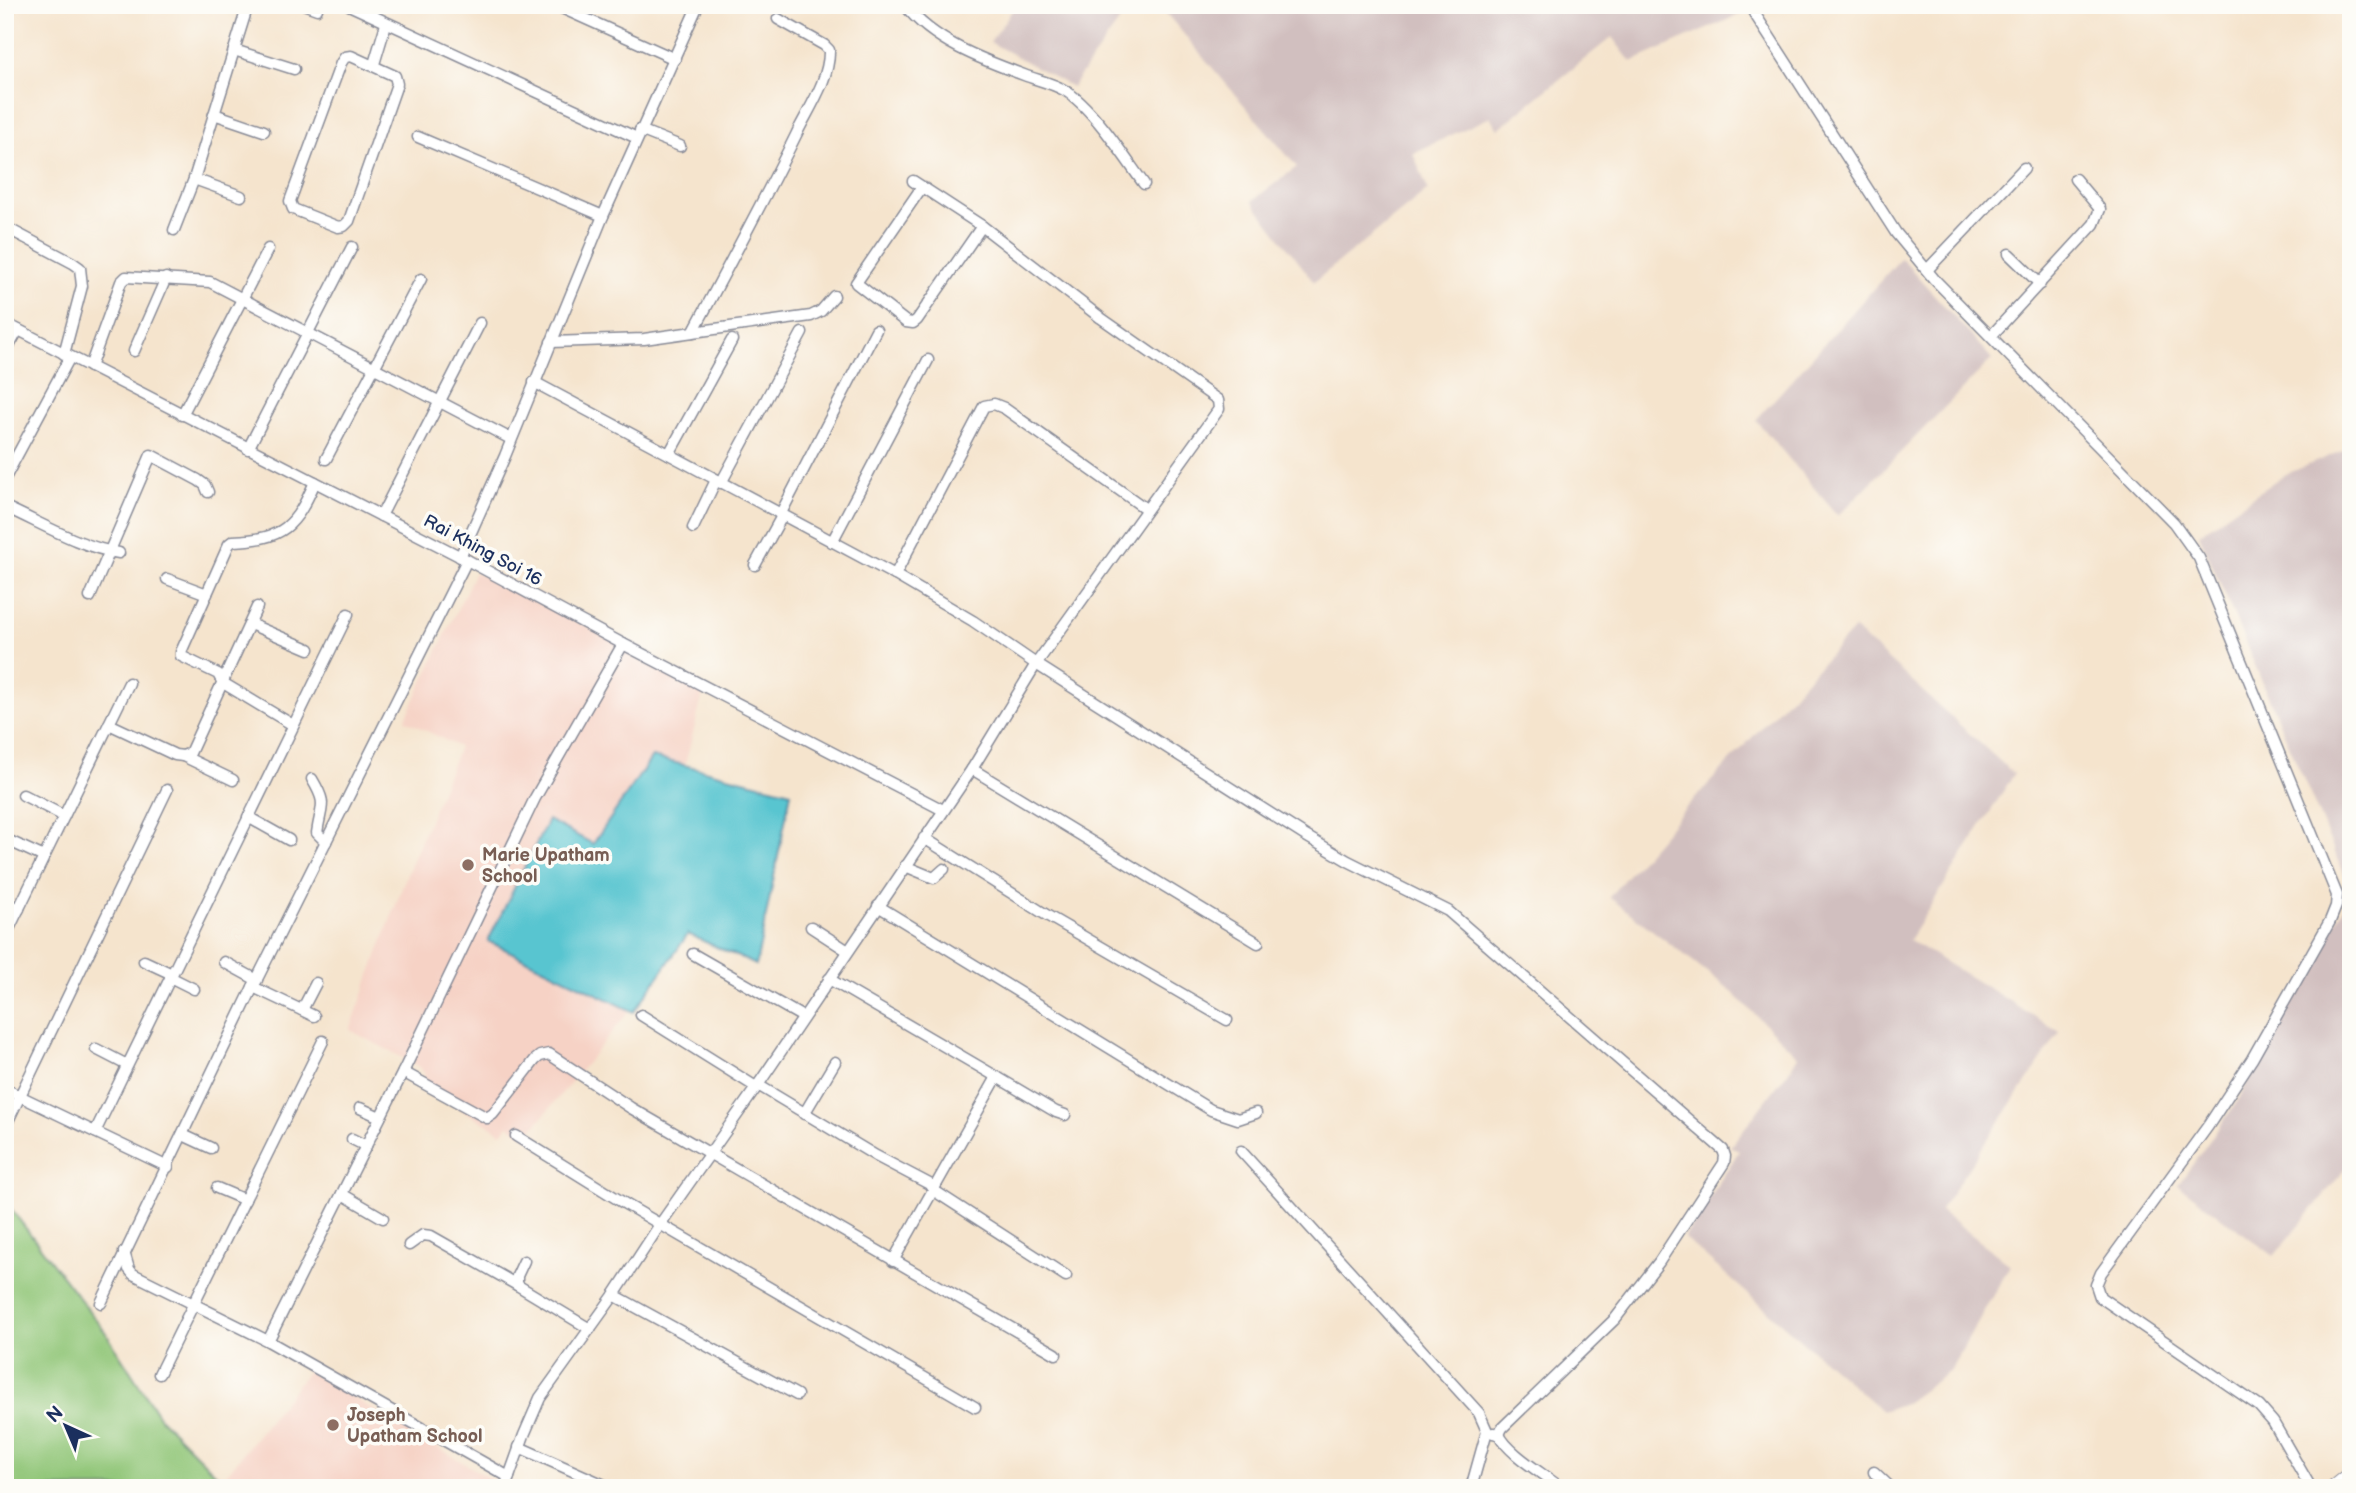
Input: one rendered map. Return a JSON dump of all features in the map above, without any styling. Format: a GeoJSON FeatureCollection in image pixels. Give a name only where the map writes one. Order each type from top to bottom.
{"type":"FeatureCollection","features":[{"type":"Feature","properties":{"kind":"main road"},"geometry":{"type":"LineString","coordinates":[[2335,1488],[2351,1475]]}},
{"type":"Feature","properties":{"kind":"street"},"geometry":{"type":"LineString","coordinates":[[174,230],[194,178],[248,5]]}},
{"type":"Feature","properties":{"kind":"street"},"geometry":{"type":"LineString","coordinates":[[349,5],[639,134],[680,146]]}},
{"type":"Feature","properties":{"kind":"street"},"geometry":{"type":"LineString","coordinates":[[555,5],[675,59]]}},
{"type":"Feature","properties":{"kind":"street"},"geometry":{"type":"LineString","coordinates":[[101,1303],[463,559],[603,216],[698,5]]}},
{"type":"Feature","properties":{"kind":"street"},"geometry":{"type":"LineString","coordinates":[[905,5],[939,36],[1004,68],[1064,90],[1076,98],[1144,184]]}},
{"type":"Feature","properties":{"kind":"street"},"geometry":{"type":"LineString","coordinates":[[1749,5],[1882,214],[1927,270],[2174,523],[2199,558],[2337,895],[2330,921],[2252,1059],[2208,1126],[2101,1273],[2096,1285],[2101,1297],[2259,1406],[2273,1422],[2311,1488]]}},
{"type":"Feature","properties":{"kind":"street"},"geometry":{"type":"LineString","coordinates":[[693,332],[774,179],[822,81],[829,57],[829,50],[824,45],[778,19]]}},
{"type":"Feature","properties":{"kind":"street"},"geometry":{"type":"LineString","coordinates":[[374,64],[386,23]]}},
{"type":"Feature","properties":{"kind":"street"},"geometry":{"type":"LineString","coordinates":[[234,50],[293,69]]}},
{"type":"Feature","properties":{"kind":"street"},"geometry":{"type":"LineString","coordinates":[[351,56],[374,64],[395,76],[397,84],[349,221],[338,227],[293,209],[290,201],[341,63],[345,57],[351,56]]}},
{"type":"Feature","properties":{"kind":"street"},"geometry":{"type":"LineString","coordinates":[[214,114],[264,131]]}},
{"type":"Feature","properties":{"kind":"street"},"geometry":{"type":"LineString","coordinates":[[418,137],[603,216]]}},
{"type":"Feature","properties":{"kind":"street"},"geometry":{"type":"LineString","coordinates":[[1927,270],[2024,168]]}},
{"type":"Feature","properties":{"kind":"street"},"geometry":{"type":"LineString","coordinates":[[194,178],[241,196]]}},
{"type":"Feature","properties":{"kind":"street"},"geometry":{"type":"LineString","coordinates":[[1992,335],[2087,234],[2098,216],[2100,209],[2075,179]]}},
{"type":"Feature","properties":{"kind":"street"},"geometry":{"type":"LineString","coordinates":[[124,1252],[133,1274],[268,1341],[507,1482],[540,1398],[614,1295],[660,1223],[757,1086],[972,769],[1036,664],[1219,409],[1218,400],[1101,318],[982,226],[917,184],[856,283],[906,322],[913,323],[918,320],[982,226]]}},
{"type":"Feature","properties":{"kind":"street"},"geometry":{"type":"LineString","coordinates":[[5,227],[73,262],[80,268],[82,286],[67,355],[5,478]]}},
{"type":"Feature","properties":{"kind":"street"},"geometry":{"type":"LineString","coordinates":[[248,449],[352,247]]}},
{"type":"Feature","properties":{"kind":"street"},"geometry":{"type":"LineString","coordinates":[[182,415],[268,249]]}},
{"type":"Feature","properties":{"kind":"street"},"geometry":{"type":"LineString","coordinates":[[2010,254],[2039,285]]}},
{"type":"Feature","properties":{"kind":"street"},"geometry":{"type":"LineString","coordinates":[[90,367],[121,282],[126,277],[211,282],[511,439]]}},
{"type":"Feature","properties":{"kind":"street"},"geometry":{"type":"LineString","coordinates":[[134,351],[166,278]]}},
{"type":"Feature","properties":{"kind":"street"},"geometry":{"type":"LineString","coordinates":[[326,459],[421,279]]}},
{"type":"Feature","properties":{"kind":"street"},"geometry":{"type":"LineString","coordinates":[[551,342],[644,339],[811,316],[821,311],[834,296]]}},
{"type":"Feature","properties":{"kind":"street","name":"Rai Khing Soi 16"},"geometry":{"type":"LineString","coordinates":[[5,323],[943,810]]}},
{"type":"Feature","properties":{"kind":"street"},"geometry":{"type":"LineString","coordinates":[[381,516],[480,323]]}},
{"type":"Feature","properties":{"kind":"street"},"geometry":{"type":"LineString","coordinates":[[5,353],[18,330]]}},
{"type":"Feature","properties":{"kind":"street"},"geometry":{"type":"LineString","coordinates":[[755,565],[876,330]]}},
{"type":"Feature","properties":{"kind":"street"},"geometry":{"type":"LineString","coordinates":[[693,528],[802,333]]}},
{"type":"Feature","properties":{"kind":"street"},"geometry":{"type":"LineString","coordinates":[[669,454],[732,340]]}},
{"type":"Feature","properties":{"kind":"street"},"geometry":{"type":"LineString","coordinates":[[832,542],[928,360]]}},
{"type":"Feature","properties":{"kind":"street"},"geometry":{"type":"LineString","coordinates":[[534,382],[895,575],[972,621],[1304,835],[1360,867],[1448,911],[1723,1150],[1724,1163],[1659,1262],[1615,1320],[1502,1428],[1499,1434]]}},
{"type":"Feature","properties":{"kind":"street"},"geometry":{"type":"LineString","coordinates":[[895,575],[984,406],[990,404],[1004,408],[1146,509]]}},
{"type":"Feature","properties":{"kind":"street"},"geometry":{"type":"LineString","coordinates":[[90,597],[114,552],[151,455],[198,480],[205,485],[208,492]]}},
{"type":"Feature","properties":{"kind":"street"},"geometry":{"type":"LineString","coordinates":[[293,724],[223,683],[218,674],[181,656],[231,542],[284,531],[305,505],[315,482]]}},
{"type":"Feature","properties":{"kind":"street"},"geometry":{"type":"LineString","coordinates":[[5,507],[114,552]]}},
{"type":"Feature","properties":{"kind":"street"},"geometry":{"type":"LineString","coordinates":[[167,579],[207,594]]}},
{"type":"Feature","properties":{"kind":"street"},"geometry":{"type":"LineString","coordinates":[[183,756],[190,752],[257,607]]}},
{"type":"Feature","properties":{"kind":"street"},"geometry":{"type":"LineString","coordinates":[[95,1132],[348,614]]}},
{"type":"Feature","properties":{"kind":"street"},"geometry":{"type":"LineString","coordinates":[[250,624],[309,649]]}},
{"type":"Feature","properties":{"kind":"street"},"geometry":{"type":"LineString","coordinates":[[268,1341],[403,1073],[535,798],[623,644]]}},
{"type":"Feature","properties":{"kind":"street"},"geometry":{"type":"LineString","coordinates":[[5,937],[129,682]]}},
{"type":"Feature","properties":{"kind":"street"},"geometry":{"type":"LineString","coordinates":[[109,723],[233,780]]}},
{"type":"Feature","properties":{"kind":"street"},"geometry":{"type":"LineString","coordinates":[[972,769],[1258,943]]}},
{"type":"Feature","properties":{"kind":"street"},"geometry":{"type":"LineString","coordinates":[[312,779],[323,798],[323,812],[317,833],[326,842]]}},
{"type":"Feature","properties":{"kind":"street"},"geometry":{"type":"LineString","coordinates":[[5,1127],[167,790]]}},
{"type":"Feature","properties":{"kind":"street"},"geometry":{"type":"LineString","coordinates":[[23,795],[64,816]]}},
{"type":"Feature","properties":{"kind":"street"},"geometry":{"type":"LineString","coordinates":[[248,817],[289,840]]}},
{"type":"Feature","properties":{"kind":"street"},"geometry":{"type":"LineString","coordinates":[[924,838],[1068,927],[1227,1020]]}},
{"type":"Feature","properties":{"kind":"street"},"geometry":{"type":"LineString","coordinates":[[5,839],[44,857]]}},
{"type":"Feature","properties":{"kind":"street"},"geometry":{"type":"LineString","coordinates":[[905,866],[934,878],[944,869]]}},
{"type":"Feature","properties":{"kind":"street"},"geometry":{"type":"LineString","coordinates":[[5,902],[19,909]]}},
{"type":"Feature","properties":{"kind":"street"},"geometry":{"type":"LineString","coordinates":[[878,906],[1211,1110],[1238,1119],[1256,1113]]}},
{"type":"Feature","properties":{"kind":"street"},"geometry":{"type":"LineString","coordinates":[[811,927],[848,951]]}},
{"type":"Feature","properties":{"kind":"street"},"geometry":{"type":"LineString","coordinates":[[694,954],[803,1017]]}},
{"type":"Feature","properties":{"kind":"street"},"geometry":{"type":"LineString","coordinates":[[144,961],[194,989]]}},
{"type":"Feature","properties":{"kind":"street"},"geometry":{"type":"LineString","coordinates":[[224,962],[255,984],[314,1016]]}},
{"type":"Feature","properties":{"kind":"street"},"geometry":{"type":"LineString","coordinates":[[829,979],[1065,1115]]}},
{"type":"Feature","properties":{"kind":"street"},"geometry":{"type":"LineString","coordinates":[[302,1010],[316,983]]}},
{"type":"Feature","properties":{"kind":"street"},"geometry":{"type":"LineString","coordinates":[[641,1015],[804,1114],[934,1188],[1066,1276]]}},
{"type":"Feature","properties":{"kind":"street"},"geometry":{"type":"LineString","coordinates":[[159,1374],[323,1041]]}},
{"type":"Feature","properties":{"kind":"street"},"geometry":{"type":"LineString","coordinates":[[96,1049],[127,1065]]}},
{"type":"Feature","properties":{"kind":"street"},"geometry":{"type":"LineString","coordinates":[[403,1073],[486,1118],[493,1114],[535,1060],[549,1054],[631,1108],[1056,1354]]}},
{"type":"Feature","properties":{"kind":"street"},"geometry":{"type":"LineString","coordinates":[[804,1114],[835,1062]]}},
{"type":"Feature","properties":{"kind":"street"},"geometry":{"type":"LineString","coordinates":[[893,1261],[997,1077]]}},
{"type":"Feature","properties":{"kind":"street"},"geometry":{"type":"LineString","coordinates":[[5,1089],[168,1167]]}},
{"type":"Feature","properties":{"kind":"street"},"geometry":{"type":"LineString","coordinates":[[360,1108],[380,1117]]}},
{"type":"Feature","properties":{"kind":"street"},"geometry":{"type":"LineString","coordinates":[[183,1135],[211,1148]]}},
{"type":"Feature","properties":{"kind":"street"},"geometry":{"type":"LineString","coordinates":[[516,1136],[627,1205],[975,1406]]}},
{"type":"Feature","properties":{"kind":"street"},"geometry":{"type":"LineString","coordinates":[[352,1139],[366,1146]]}},
{"type":"Feature","properties":{"kind":"street"},"geometry":{"type":"LineString","coordinates":[[1241,1152],[1479,1413],[1487,1432],[1471,1488]]}},
{"type":"Feature","properties":{"kind":"street"},"geometry":{"type":"LineString","coordinates":[[217,1188],[245,1200]]}},
{"type":"Feature","properties":{"kind":"street"},"geometry":{"type":"LineString","coordinates":[[342,1194],[383,1218]]}},
{"type":"Feature","properties":{"kind":"street"},"geometry":{"type":"LineString","coordinates":[[408,1245],[423,1235],[431,1237],[590,1329]]}},
{"type":"Feature","properties":{"kind":"street"},"geometry":{"type":"LineString","coordinates":[[517,1285],[517,1276],[524,1261]]}},
{"type":"Feature","properties":{"kind":"street"},"geometry":{"type":"LineString","coordinates":[[614,1295],[797,1395]]}},
{"type":"Feature","properties":{"kind":"street"},"geometry":{"type":"LineString","coordinates":[[1487,1432],[1499,1434]]}},
{"type":"Feature","properties":{"kind":"street"},"geometry":{"type":"LineString","coordinates":[[1499,1434],[1510,1447],[1561,1488]]}},
{"type":"Feature","properties":{"kind":"street"},"geometry":{"type":"LineString","coordinates":[[519,1447],[611,1488]]}},
{"type":"Feature","properties":{"kind":"street"},"geometry":{"type":"LineString","coordinates":[[1874,1472],[1892,1488]]}},
{"type":"Feature","properties":{"kind":"shaded area"},"geometry":{"type":"Polygon","coordinates":[[[1016,5],[1131,5],[1072,87],[990,42],[1016,5]]]}},
{"type":"Feature","properties":{"kind":"shaded area"},"geometry":{"type":"Polygon","coordinates":[[[1159,5],[1741,5],[1746,12],[1631,62],[1612,37],[1498,129],[1490,117],[1413,153],[1428,190],[1314,282],[1252,201],[1297,167],[1159,5]]]}},
{"type":"Feature","properties":{"kind":"shaded area"},"geometry":{"type":"Polygon","coordinates":[[[1901,258],[1992,359],[1838,516],[1756,420],[1901,258]]]}},
{"type":"Feature","properties":{"kind":"shaded area"},"geometry":{"type":"Polygon","coordinates":[[[2351,447],[2351,890],[2199,534],[2282,476],[2351,447]]]}},
{"type":"Feature","properties":{"kind":"shaded area","name":"Marie Upatham School"},"geometry":{"type":"Polygon","coordinates":[[[475,572],[623,644],[704,690],[685,765],[652,757],[593,844],[488,940],[630,1010],[527,1136],[508,1125],[502,1133],[420,1085],[425,1075],[420,1067],[350,1030],[406,877],[459,747],[405,720],[475,572]]]}},
{"type":"Feature","properties":{"kind":"shaded area"},"geometry":{"type":"Polygon","coordinates":[[[1854,629],[2014,774],[1909,940],[2060,1032],[1940,1210],[2010,1265],[1950,1371],[1907,1402],[1882,1411],[1684,1238],[1739,1151],[1730,1147],[1798,1056],[1729,989],[1609,897],[1684,810],[1854,629]]]}},
{"type":"Feature","properties":{"kind":"shaded area"},"geometry":{"type":"Polygon","coordinates":[[[2351,894],[2351,1162],[2274,1256],[2178,1185],[2239,1099],[2351,894]]]}},
{"type":"Feature","properties":{"kind":"shaded area","name":"Joseph Upatham School"},"geometry":{"type":"Polygon","coordinates":[[[308,1371],[506,1488],[230,1488],[222,1480],[308,1371]]]}},
{"type":"Feature","properties":{"kind":"green space"},"geometry":{"type":"Polygon","coordinates":[[[5,1201],[106,1333],[160,1418],[230,1488],[5,1488],[5,1201]]]}},
{"type":"Feature","properties":{"kind":"water"},"geometry":{"type":"Polygon","coordinates":[[[652,757],[791,792],[756,965],[688,934],[634,1012],[488,941],[548,820],[593,844],[652,757]]]}},
{"type":"Feature","properties":{"kind":"place","name":"Marie Upatham School"},"geometry":{"type":"Point","coordinates":[468,865]}},
{"type":"Feature","properties":{"kind":"place","name":"Joseph Upatham School"},"geometry":{"type":"Point","coordinates":[333,1425]}}]}
